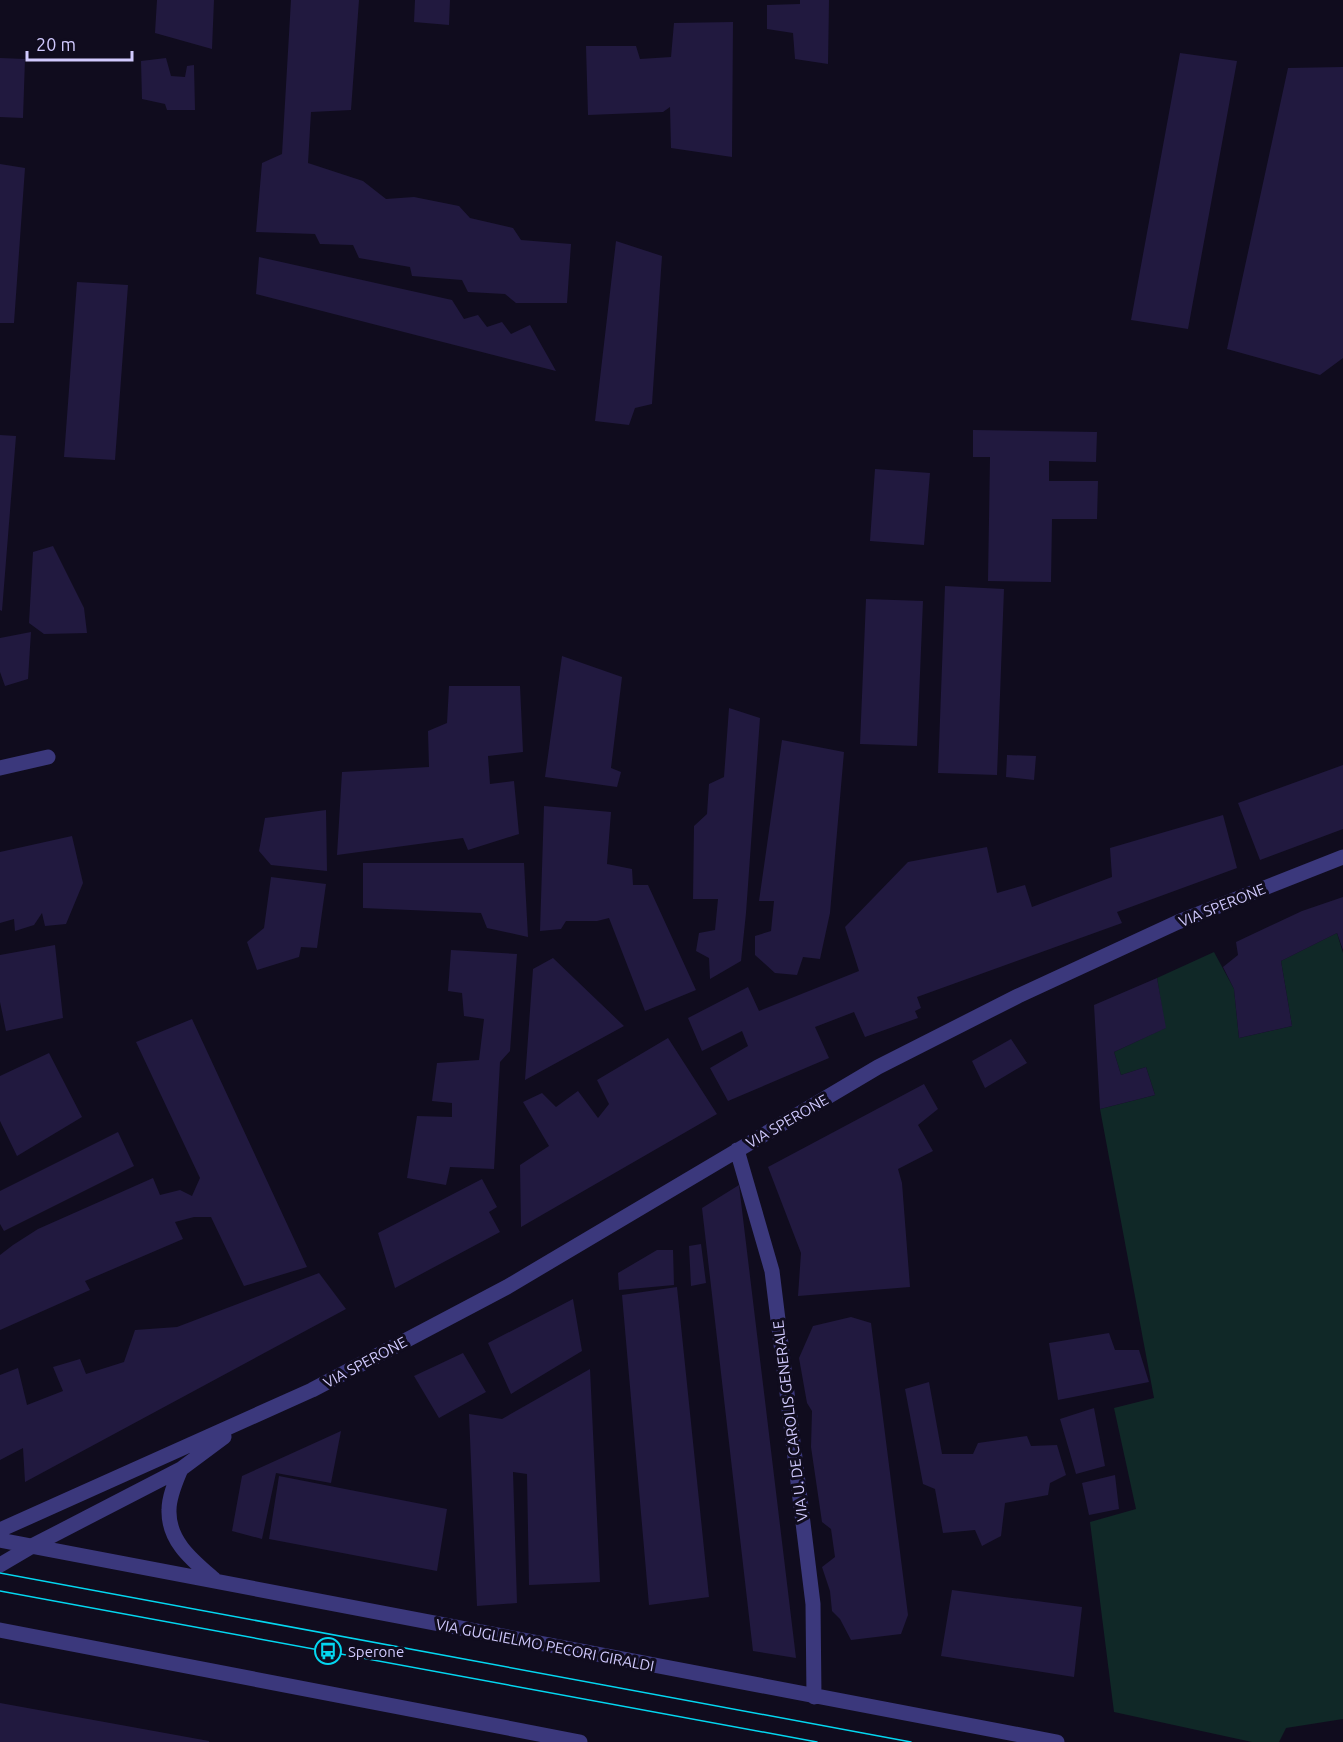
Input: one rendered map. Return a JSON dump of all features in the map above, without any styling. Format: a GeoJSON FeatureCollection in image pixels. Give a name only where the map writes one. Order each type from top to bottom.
{"type":"FeatureCollection","features":[{"type":"Feature","properties":{"kind":"street"},"geometry":{"type":"LineString","coordinates":[[0,768],[48,757]]}},
{"type":"Feature","properties":{"kind":"street","name":"VIA SPERONE"},"geometry":{"type":"LineString","coordinates":[[248,1420],[312,1390],[507,1287],[879,1067],[1018,996],[1178,922],[1343,857]]}},
{"type":"Feature","properties":{"kind":"street","name":"VIA U. DE CAROLIS GENERALE"},"geometry":{"type":"LineString","coordinates":[[737,1150],[772,1271],[813,1604],[814,1697]]}},
{"type":"Feature","properties":{"kind":"street"},"geometry":{"type":"LineString","coordinates":[[0,1565],[181,1469],[248,1420]]}},
{"type":"Feature","properties":{"kind":"street"},"geometry":{"type":"LineString","coordinates":[[0,1530],[248,1420]]}},
{"type":"Feature","properties":{"kind":"street"},"geometry":{"type":"LineString","coordinates":[[181,1469],[169,1510],[173,1535],[185,1554],[216,1581]]}},
{"type":"Feature","properties":{"kind":"street","name":"VIA GUGLIELMO PECORI GIRALDI"},"geometry":{"type":"LineString","coordinates":[[0,1539],[1057,1742]]}},
{"type":"Feature","properties":{"kind":"street"},"geometry":{"type":"LineString","coordinates":[[0,1630],[580,1742]]}},
{"type":"Feature","properties":{"kind":"green space"},"geometry":{"type":"Polygon","coordinates":[[[1337,933],[1343,953],[1343,1719],[1286,1728],[1279,1742],[1252,1742],[1114,1712],[1090,1522],[1136,1509],[1114,1408],[1154,1398],[1100,1109],[1155,1095],[1146,1067],[1121,1075],[1114,1052],[1165,1028],[1157,978],[1214,952],[1234,989],[1239,1038],[1292,1026],[1281,961],[1337,933]]]}},
{"type":"Feature","properties":{"kind":"building"},"geometry":{"type":"Polygon","coordinates":[[[157,0],[214,0],[212,49],[155,33],[157,0]]]}},
{"type":"Feature","properties":{"kind":"building"},"geometry":{"type":"Polygon","coordinates":[[[291,0],[359,0],[351,110],[311,112],[308,163],[363,181],[386,199],[414,197],[459,206],[470,218],[513,228],[521,240],[571,244],[567,303],[516,303],[505,294],[468,292],[462,280],[412,276],[410,267],[359,258],[353,245],[320,244],[315,234],[256,232],[262,163],[282,154],[291,0]]]}},
{"type":"Feature","properties":{"kind":"building"},"geometry":{"type":"Polygon","coordinates":[[[415,0],[450,0],[449,25],[414,22],[415,0]]]}},
{"type":"Feature","properties":{"kind":"building"},"geometry":{"type":"Polygon","coordinates":[[[800,0],[829,0],[828,64],[795,59],[793,33],[767,29],[767,5],[800,4],[800,0]]]}},
{"type":"Feature","properties":{"kind":"building"},"geometry":{"type":"Polygon","coordinates":[[[733,22],[732,157],[671,148],[670,107],[663,112],[588,115],[586,46],[636,46],[640,59],[671,57],[674,23],[733,22]]]}},
{"type":"Feature","properties":{"kind":"building"},"geometry":{"type":"Polygon","coordinates":[[[1180,53],[1237,61],[1188,329],[1131,320],[1180,53]]]}},
{"type":"Feature","properties":{"kind":"building"},"geometry":{"type":"Polygon","coordinates":[[[0,58],[25,59],[23,118],[0,117],[0,58]]]}},
{"type":"Feature","properties":{"kind":"building"},"geometry":{"type":"Polygon","coordinates":[[[166,58],[171,76],[185,77],[187,66],[194,65],[195,110],[167,110],[165,104],[142,99],[141,61],[166,58]]]}},
{"type":"Feature","properties":{"kind":"building"},"geometry":{"type":"Polygon","coordinates":[[[1343,67],[1343,358],[1320,375],[1227,349],[1288,68],[1343,67]]]}},
{"type":"Feature","properties":{"kind":"building"},"geometry":{"type":"Polygon","coordinates":[[[0,164],[25,168],[14,323],[0,323],[0,164]]]}},
{"type":"Feature","properties":{"kind":"building"},"geometry":{"type":"Polygon","coordinates":[[[616,241],[662,256],[652,404],[635,408],[629,425],[595,421],[616,241]]]}},
{"type":"Feature","properties":{"kind":"building"},"geometry":{"type":"Polygon","coordinates":[[[259,257],[452,300],[464,319],[478,315],[487,327],[502,322],[511,334],[530,325],[556,371],[256,294],[259,257]]]}},
{"type":"Feature","properties":{"kind":"building"},"geometry":{"type":"Polygon","coordinates":[[[77,282],[128,285],[115,460],[64,457],[77,282]]]}},
{"type":"Feature","properties":{"kind":"building"},"geometry":{"type":"Polygon","coordinates":[[[973,430],[1097,432],[1096,462],[1049,461],[1049,481],[1098,481],[1097,519],[1052,519],[1051,582],[988,581],[990,457],[973,457],[973,430]]]}},
{"type":"Feature","properties":{"kind":"building"},"geometry":{"type":"Polygon","coordinates":[[[0,435],[16,436],[2,611],[0,610],[0,435]]]}},
{"type":"Feature","properties":{"kind":"building"},"geometry":{"type":"Polygon","coordinates":[[[875,469],[930,473],[924,545],[870,541],[875,469]]]}},
{"type":"Feature","properties":{"kind":"building"},"geometry":{"type":"Polygon","coordinates":[[[53,546],[84,608],[87,633],[44,634],[29,623],[33,552],[53,546]]]}},
{"type":"Feature","properties":{"kind":"building"},"geometry":{"type":"Polygon","coordinates":[[[945,586],[1004,589],[997,775],[938,773],[945,586]]]}},
{"type":"Feature","properties":{"kind":"building"},"geometry":{"type":"Polygon","coordinates":[[[866,599],[923,601],[917,746],[860,744],[866,599]]]}},
{"type":"Feature","properties":{"kind":"building"},"geometry":{"type":"Polygon","coordinates":[[[31,632],[28,679],[5,686],[0,672],[0,638],[31,632]]]}},
{"type":"Feature","properties":{"kind":"building"},"geometry":{"type":"Polygon","coordinates":[[[562,656],[622,677],[611,768],[621,772],[617,787],[545,777],[562,656]]]}},
{"type":"Feature","properties":{"kind":"building"},"geometry":{"type":"Polygon","coordinates":[[[449,686],[520,686],[523,752],[488,756],[490,784],[514,781],[519,834],[468,850],[463,838],[337,855],[342,772],[429,767],[428,731],[447,723],[449,686]]]}},
{"type":"Feature","properties":{"kind":"building"},"geometry":{"type":"Polygon","coordinates":[[[729,708],[760,718],[741,961],[710,979],[709,958],[696,951],[699,933],[715,930],[718,899],[693,899],[694,826],[707,814],[709,784],[724,777],[729,708]]]}},
{"type":"Feature","properties":{"kind":"building"},"geometry":{"type":"Polygon","coordinates":[[[782,740],[844,752],[830,913],[820,959],[803,957],[797,975],[775,973],[755,955],[755,936],[771,931],[774,901],[759,901],[782,740]]]}},
{"type":"Feature","properties":{"kind":"building"},"geometry":{"type":"Polygon","coordinates":[[[1007,755],[1036,756],[1034,780],[1006,777],[1007,755]]]}},
{"type":"Feature","properties":{"kind":"building"},"geometry":{"type":"Polygon","coordinates":[[[1343,765],[1343,829],[1260,860],[1238,803],[1343,765]]]}},
{"type":"Feature","properties":{"kind":"building"},"geometry":{"type":"Polygon","coordinates":[[[544,806],[611,812],[607,864],[632,869],[633,885],[648,885],[696,990],[645,1011],[609,918],[597,921],[566,921],[561,929],[540,931],[544,806]]]}},
{"type":"Feature","properties":{"kind":"building"},"geometry":{"type":"Polygon","coordinates":[[[326,810],[327,871],[271,865],[259,851],[265,818],[326,810]]]}},
{"type":"Feature","properties":{"kind":"building"},"geometry":{"type":"Polygon","coordinates":[[[1223,815],[1237,868],[1117,912],[1122,923],[917,997],[921,1008],[915,1011],[918,1018],[865,1037],[854,1012],[815,1027],[829,1058],[728,1101],[710,1068],[748,1046],[742,1031],[702,1051],[688,1018],[748,987],[759,1011],[859,971],[845,927],[908,862],[987,847],[997,893],[1025,885],[1032,907],[1112,877],[1110,848],[1223,815]]]}},
{"type":"Feature","properties":{"kind":"building"},"geometry":{"type":"Polygon","coordinates":[[[72,836],[83,883],[66,924],[45,926],[42,913],[34,925],[15,931],[14,919],[0,923],[0,852],[72,836]]]}},
{"type":"Feature","properties":{"kind":"building"},"geometry":{"type":"Polygon","coordinates":[[[363,863],[524,863],[528,937],[487,928],[481,913],[363,908],[363,863]]]}},
{"type":"Feature","properties":{"kind":"building"},"geometry":{"type":"Polygon","coordinates":[[[271,877],[326,884],[317,948],[301,947],[299,957],[257,970],[247,942],[264,928],[271,877]]]}},
{"type":"Feature","properties":{"kind":"building"},"geometry":{"type":"Polygon","coordinates":[[[1343,897],[1343,950],[1337,933],[1281,961],[1292,1026],[1239,1038],[1234,989],[1223,967],[1238,955],[1236,942],[1302,911],[1343,897]]]}},
{"type":"Feature","properties":{"kind":"building"},"geometry":{"type":"Polygon","coordinates":[[[55,945],[63,1018],[6,1031],[0,1002],[0,955],[55,945]]]}},
{"type":"Feature","properties":{"kind":"building"},"geometry":{"type":"Polygon","coordinates":[[[451,950],[517,954],[510,1051],[500,1062],[494,1169],[450,1167],[446,1185],[407,1178],[417,1116],[452,1117],[452,1103],[432,1101],[437,1063],[479,1060],[484,1019],[464,1016],[462,993],[448,991],[451,950]]]}},
{"type":"Feature","properties":{"kind":"building"},"geometry":{"type":"Polygon","coordinates":[[[553,958],[624,1026],[525,1080],[533,969],[553,958]]]}},
{"type":"Feature","properties":{"kind":"building"},"geometry":{"type":"Polygon","coordinates":[[[1157,978],[1166,1028],[1114,1052],[1121,1075],[1146,1067],[1155,1095],[1100,1109],[1094,1005],[1157,978]]]}},
{"type":"Feature","properties":{"kind":"building"},"geometry":{"type":"Polygon","coordinates":[[[192,1019],[307,1267],[244,1286],[211,1217],[194,1217],[175,1222],[183,1239],[85,1281],[90,1290],[0,1330],[0,1255],[13,1245],[38,1229],[153,1178],[160,1195],[180,1190],[192,1196],[200,1178],[136,1042],[192,1019]]]}},
{"type":"Feature","properties":{"kind":"building"},"geometry":{"type":"Polygon","coordinates":[[[668,1038],[717,1114],[521,1227],[520,1165],[549,1146],[523,1102],[542,1093],[556,1107],[578,1091],[598,1118],[609,1104],[597,1080],[668,1038]]]}},
{"type":"Feature","properties":{"kind":"building"},"geometry":{"type":"Polygon","coordinates":[[[1011,1039],[1027,1063],[985,1088],[972,1061],[1011,1039]]]}},
{"type":"Feature","properties":{"kind":"building"},"geometry":{"type":"Polygon","coordinates":[[[49,1053],[82,1117],[17,1156],[0,1121],[0,1076],[49,1053]]]}},
{"type":"Feature","properties":{"kind":"building"},"geometry":{"type":"Polygon","coordinates":[[[924,1084],[938,1109],[918,1125],[933,1151],[898,1169],[902,1183],[910,1287],[798,1296],[801,1253],[768,1167],[924,1084]]]}},
{"type":"Feature","properties":{"kind":"building"},"geometry":{"type":"Polygon","coordinates":[[[118,1132],[134,1166],[4,1231],[0,1224],[0,1191],[118,1132]]]}},
{"type":"Feature","properties":{"kind":"building"},"geometry":{"type":"Polygon","coordinates":[[[482,1179],[497,1207],[489,1212],[500,1232],[395,1288],[378,1233],[482,1179]]]}},
{"type":"Feature","properties":{"kind":"building"},"geometry":{"type":"Polygon","coordinates":[[[739,1185],[796,1658],[753,1651],[702,1208],[739,1185]]]}},
{"type":"Feature","properties":{"kind":"building"},"geometry":{"type":"Polygon","coordinates":[[[701,1244],[706,1283],[691,1286],[689,1246],[701,1244]]]}},
{"type":"Feature","properties":{"kind":"building"},"geometry":{"type":"Polygon","coordinates":[[[657,1250],[673,1250],[674,1285],[619,1290],[618,1273],[657,1250]]]}},
{"type":"Feature","properties":{"kind":"building"},"geometry":{"type":"Polygon","coordinates":[[[319,1273],[346,1309],[25,1482],[23,1448],[0,1460],[0,1375],[18,1368],[27,1405],[63,1391],[53,1367],[80,1359],[86,1374],[124,1362],[135,1330],[177,1327],[319,1273]]]}},
{"type":"Feature","properties":{"kind":"building"},"geometry":{"type":"Polygon","coordinates":[[[677,1287],[709,1597],[649,1605],[622,1295],[677,1287]]]}},
{"type":"Feature","properties":{"kind":"building"},"geometry":{"type":"Polygon","coordinates":[[[573,1299],[582,1351],[511,1394],[488,1343],[573,1299]]]}},
{"type":"Feature","properties":{"kind":"building"},"geometry":{"type":"Polygon","coordinates":[[[851,1317],[871,1323],[908,1615],[901,1634],[851,1640],[840,1619],[832,1611],[830,1591],[822,1567],[835,1557],[831,1529],[822,1522],[811,1447],[812,1411],[807,1403],[799,1358],[813,1326],[851,1317]]]}},
{"type":"Feature","properties":{"kind":"building"},"geometry":{"type":"Polygon","coordinates":[[[1109,1333],[1115,1350],[1139,1350],[1149,1382],[1058,1400],[1049,1343],[1109,1333]]]}},
{"type":"Feature","properties":{"kind":"building"},"geometry":{"type":"Polygon","coordinates":[[[463,1353],[486,1392],[439,1418],[414,1376],[463,1353]]]}},
{"type":"Feature","properties":{"kind":"building"},"geometry":{"type":"Polygon","coordinates":[[[590,1369],[600,1582],[529,1585],[527,1474],[513,1472],[517,1603],[477,1606],[469,1414],[502,1419],[590,1369]]]}},
{"type":"Feature","properties":{"kind":"building"},"geometry":{"type":"Polygon","coordinates":[[[929,1382],[942,1454],[973,1454],[978,1443],[1027,1436],[1031,1446],[1057,1445],[1066,1475],[1050,1483],[1048,1495],[1005,1503],[1001,1536],[982,1546],[975,1530],[943,1533],[935,1489],[923,1484],[905,1389],[929,1382]]]}},
{"type":"Feature","properties":{"kind":"building"},"geometry":{"type":"Polygon","coordinates":[[[1094,1408],[1105,1466],[1076,1474],[1060,1419],[1094,1408]]]}},
{"type":"Feature","properties":{"kind":"building"},"geometry":{"type":"Polygon","coordinates":[[[341,1431],[331,1483],[276,1473],[262,1539],[232,1531],[242,1476],[341,1431]]]}},
{"type":"Feature","properties":{"kind":"building"},"geometry":{"type":"Polygon","coordinates":[[[1115,1475],[1119,1509],[1089,1515],[1082,1483],[1115,1475]]]}},
{"type":"Feature","properties":{"kind":"building"},"geometry":{"type":"Polygon","coordinates":[[[279,1476],[447,1509],[437,1571],[269,1539],[279,1476]]]}},
{"type":"Feature","properties":{"kind":"building"},"geometry":{"type":"Polygon","coordinates":[[[952,1590],[1082,1607],[1074,1677],[941,1656],[952,1590]]]}},
{"type":"Feature","properties":{"kind":"building"},"geometry":{"type":"Polygon","coordinates":[[[0,1703],[209,1741],[209,1742],[0,1742],[0,1703]]]}},
{"type":"Feature","properties":{"kind":"tram line"},"geometry":{"type":"LineString","coordinates":[[0,1573],[911,1742]]}},
{"type":"Feature","properties":{"kind":"tram line"},"geometry":{"type":"LineString","coordinates":[[0,1591],[817,1742]]}},
{"type":"Feature","properties":{"kind":"place","name":"Sperone"},"geometry":{"type":"Point","coordinates":[328,1651]}}]}
